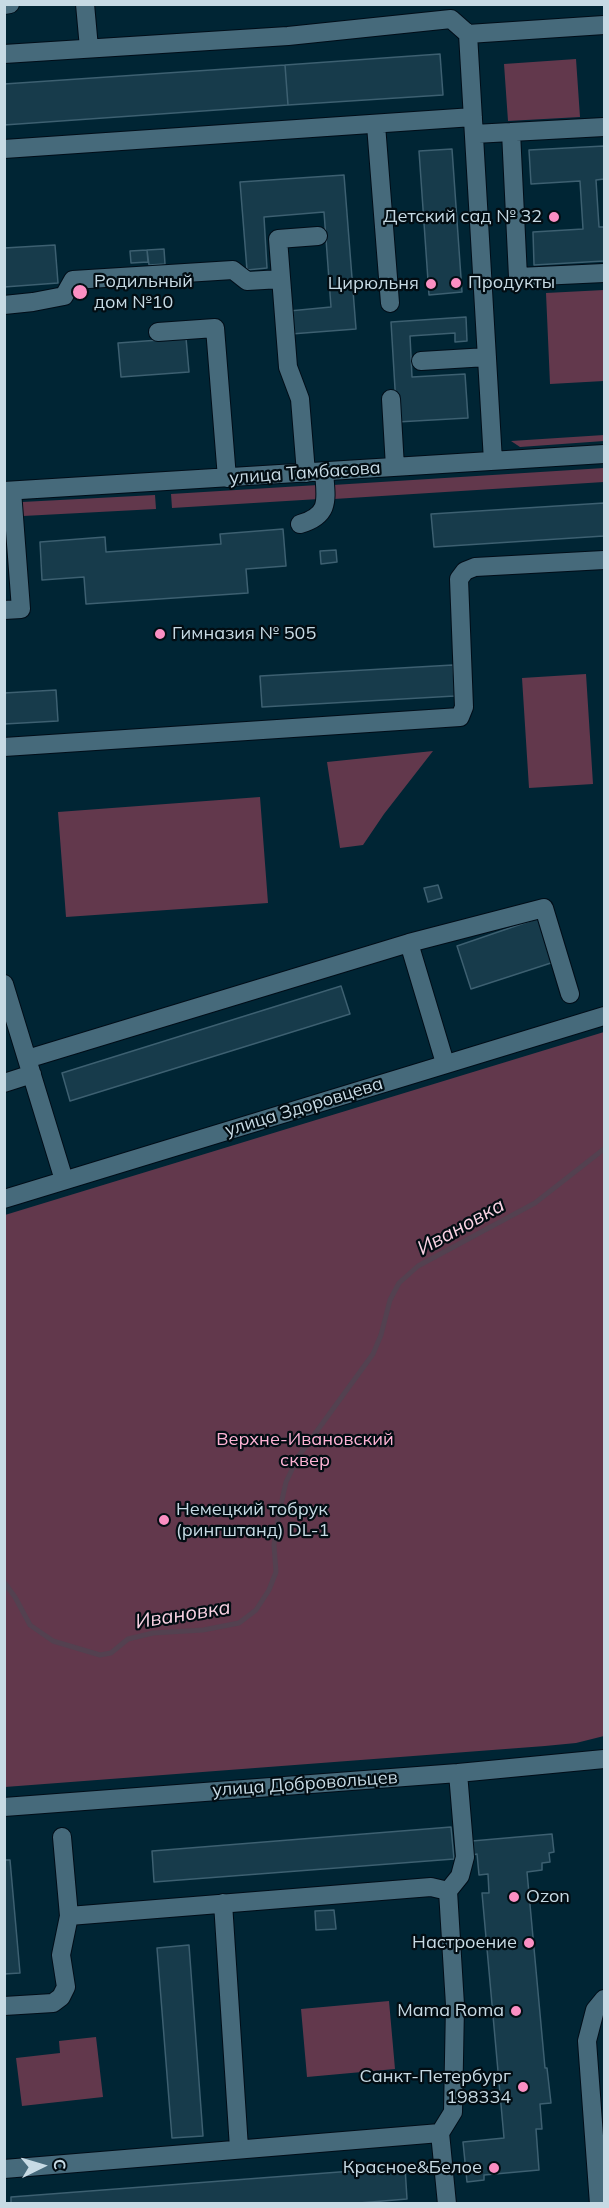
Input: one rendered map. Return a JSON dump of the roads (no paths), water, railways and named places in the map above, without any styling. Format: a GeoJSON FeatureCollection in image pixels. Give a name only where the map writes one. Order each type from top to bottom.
{"type":"FeatureCollection","features":[{"type":"Feature","properties":{"kind":"street"},"geometry":{"type":"LineString","coordinates":[[4,5],[10,4]]}},
{"type":"Feature","properties":{"kind":"street"},"geometry":{"type":"LineString","coordinates":[[85,4],[89,48]]}},
{"type":"Feature","properties":{"kind":"street"},"geometry":{"type":"LineString","coordinates":[[4,54],[288,36],[451,12],[468,34],[493,461]]}},
{"type":"Feature","properties":{"kind":"street"},"geometry":{"type":"LineString","coordinates":[[468,34],[604,25]]}},
{"type":"Feature","properties":{"kind":"street"},"geometry":{"type":"LineString","coordinates":[[376,125],[390,303]]}},
{"type":"Feature","properties":{"kind":"street"},"geometry":{"type":"LineString","coordinates":[[4,149],[376,125],[474,126],[511,132],[604,127]]}},
{"type":"Feature","properties":{"kind":"street"},"geometry":{"type":"LineString","coordinates":[[511,132],[518,277],[604,273]]}},
{"type":"Feature","properties":{"kind":"street"},"geometry":{"type":"LineString","coordinates":[[306,473],[300,399],[288,367],[278,239],[318,236]]}},
{"type":"Feature","properties":{"kind":"street"},"geometry":{"type":"LineString","coordinates":[[4,305],[64,296],[73,280],[233,270],[247,281],[281,279]]}},
{"type":"Feature","properties":{"kind":"street"},"geometry":{"type":"LineString","coordinates":[[158,332],[215,328],[227,478]]}},
{"type":"Feature","properties":{"kind":"street"},"geometry":{"type":"LineString","coordinates":[[421,361],[487,357]]}},
{"type":"Feature","properties":{"kind":"street"},"geometry":{"type":"LineString","coordinates":[[391,399],[395,467]]}},
{"type":"Feature","properties":{"kind":"street","name":"улица Тамбасова"},"geometry":{"type":"LineString","coordinates":[[8,491],[604,454]]}},
{"type":"Feature","properties":{"kind":"street"},"geometry":{"type":"LineString","coordinates":[[300,524],[312,520],[321,513],[326,503],[324,472]]}},
{"type":"Feature","properties":{"kind":"street"},"geometry":{"type":"LineString","coordinates":[[4,610],[21,609],[8,491]]}},
{"type":"Feature","properties":{"kind":"street"},"geometry":{"type":"LineString","coordinates":[[4,747],[460,717],[464,707],[459,579],[465,571],[475,567],[604,560]]}},
{"type":"Feature","properties":{"kind":"street"},"geometry":{"type":"LineString","coordinates":[[4,1083],[30,1067],[319,969],[544,908],[570,994]]}},
{"type":"Feature","properties":{"kind":"street"},"geometry":{"type":"LineString","coordinates":[[409,943],[445,1064]]}},
{"type":"Feature","properties":{"kind":"street"},"geometry":{"type":"LineString","coordinates":[[4,984],[64,1180]]}},
{"type":"Feature","properties":{"kind":"street","name":"улица Здоровцева"},"geometry":{"type":"LineString","coordinates":[[4,1199],[604,1016]]}},
{"type":"Feature","properties":{"kind":"street","name":"улица Добровольцев"},"geometry":{"type":"LineString","coordinates":[[4,1807],[458,1773],[604,1759]]}},
{"type":"Feature","properties":{"kind":"street"},"geometry":{"type":"LineString","coordinates":[[447,2204],[440,2133],[453,2112],[455,2005],[448,1891],[460,1876],[465,1857],[458,1773]]}},
{"type":"Feature","properties":{"kind":"street"},"geometry":{"type":"LineString","coordinates":[[4,2006],[53,2003],[62,1997],[66,1987],[61,1955],[69,1916],[62,1837]]}},
{"type":"Feature","properties":{"kind":"street"},"geometry":{"type":"LineString","coordinates":[[69,1916],[431,1887],[448,1891]]}},
{"type":"Feature","properties":{"kind":"street"},"geometry":{"type":"LineString","coordinates":[[223,1903],[239,2148]]}},
{"type":"Feature","properties":{"kind":"street"},"geometry":{"type":"LineString","coordinates":[[599,2204],[587,2041],[595,2010],[604,1999]]}},
{"type":"Feature","properties":{"kind":"street"},"geometry":{"type":"LineString","coordinates":[[4,2169],[440,2133]]}},
{"type":"Feature","properties":{"kind":"waterway","name":"Ивановка"},"geometry":{"type":"LineString","coordinates":[[4,1582],[30,1625],[53,1641],[100,1655],[111,1653],[128,1639],[153,1633],[203,1630],[239,1623],[256,1610],[269,1590],[276,1572],[274,1545],[286,1482],[298,1457],[373,1354],[381,1335],[390,1300],[399,1283],[418,1266],[535,1203],[604,1149]]}},
{"type":"Feature","properties":{"kind":"place","name":"Детский сад № 32"},"geometry":{"type":"Point","coordinates":[554,217]}},
{"type":"Feature","properties":{"kind":"place","name":"Продукты"},"geometry":{"type":"Point","coordinates":[456,283]}},
{"type":"Feature","properties":{"kind":"place","name":"Цирюльня"},"geometry":{"type":"Point","coordinates":[431,284]}},
{"type":"Feature","properties":{"kind":"place","name":"Родильный дом №10"},"geometry":{"type":"Point","coordinates":[80,292]}},
{"type":"Feature","properties":{"kind":"place","name":"Гимназия № 505"},"geometry":{"type":"Point","coordinates":[160,634]}},
{"type":"Feature","properties":{"kind":"place","name":"Немецкий тобрук (рингштанд) DL-1"},"geometry":{"type":"Point","coordinates":[164,1520]}},
{"type":"Feature","properties":{"kind":"place","name":"Ozon"},"geometry":{"type":"Point","coordinates":[514,1897]}},
{"type":"Feature","properties":{"kind":"place","name":"Настроение"},"geometry":{"type":"Point","coordinates":[529,1943]}},
{"type":"Feature","properties":{"kind":"place","name":"Mama Roma"},"geometry":{"type":"Point","coordinates":[516,2011]}},
{"type":"Feature","properties":{"kind":"place","name":"Санкт-Петербург 198334"},"geometry":{"type":"Point","coordinates":[523,2087]}},
{"type":"Feature","properties":{"kind":"place","name":"Красное&Белое"},"geometry":{"type":"Point","coordinates":[494,2168]}},
{"type":"Feature","properties":{"kind":"park label","name":"Верхне-Ивановский сквер"},"geometry":{"type":"Point","coordinates":[305,1450]}}]}
